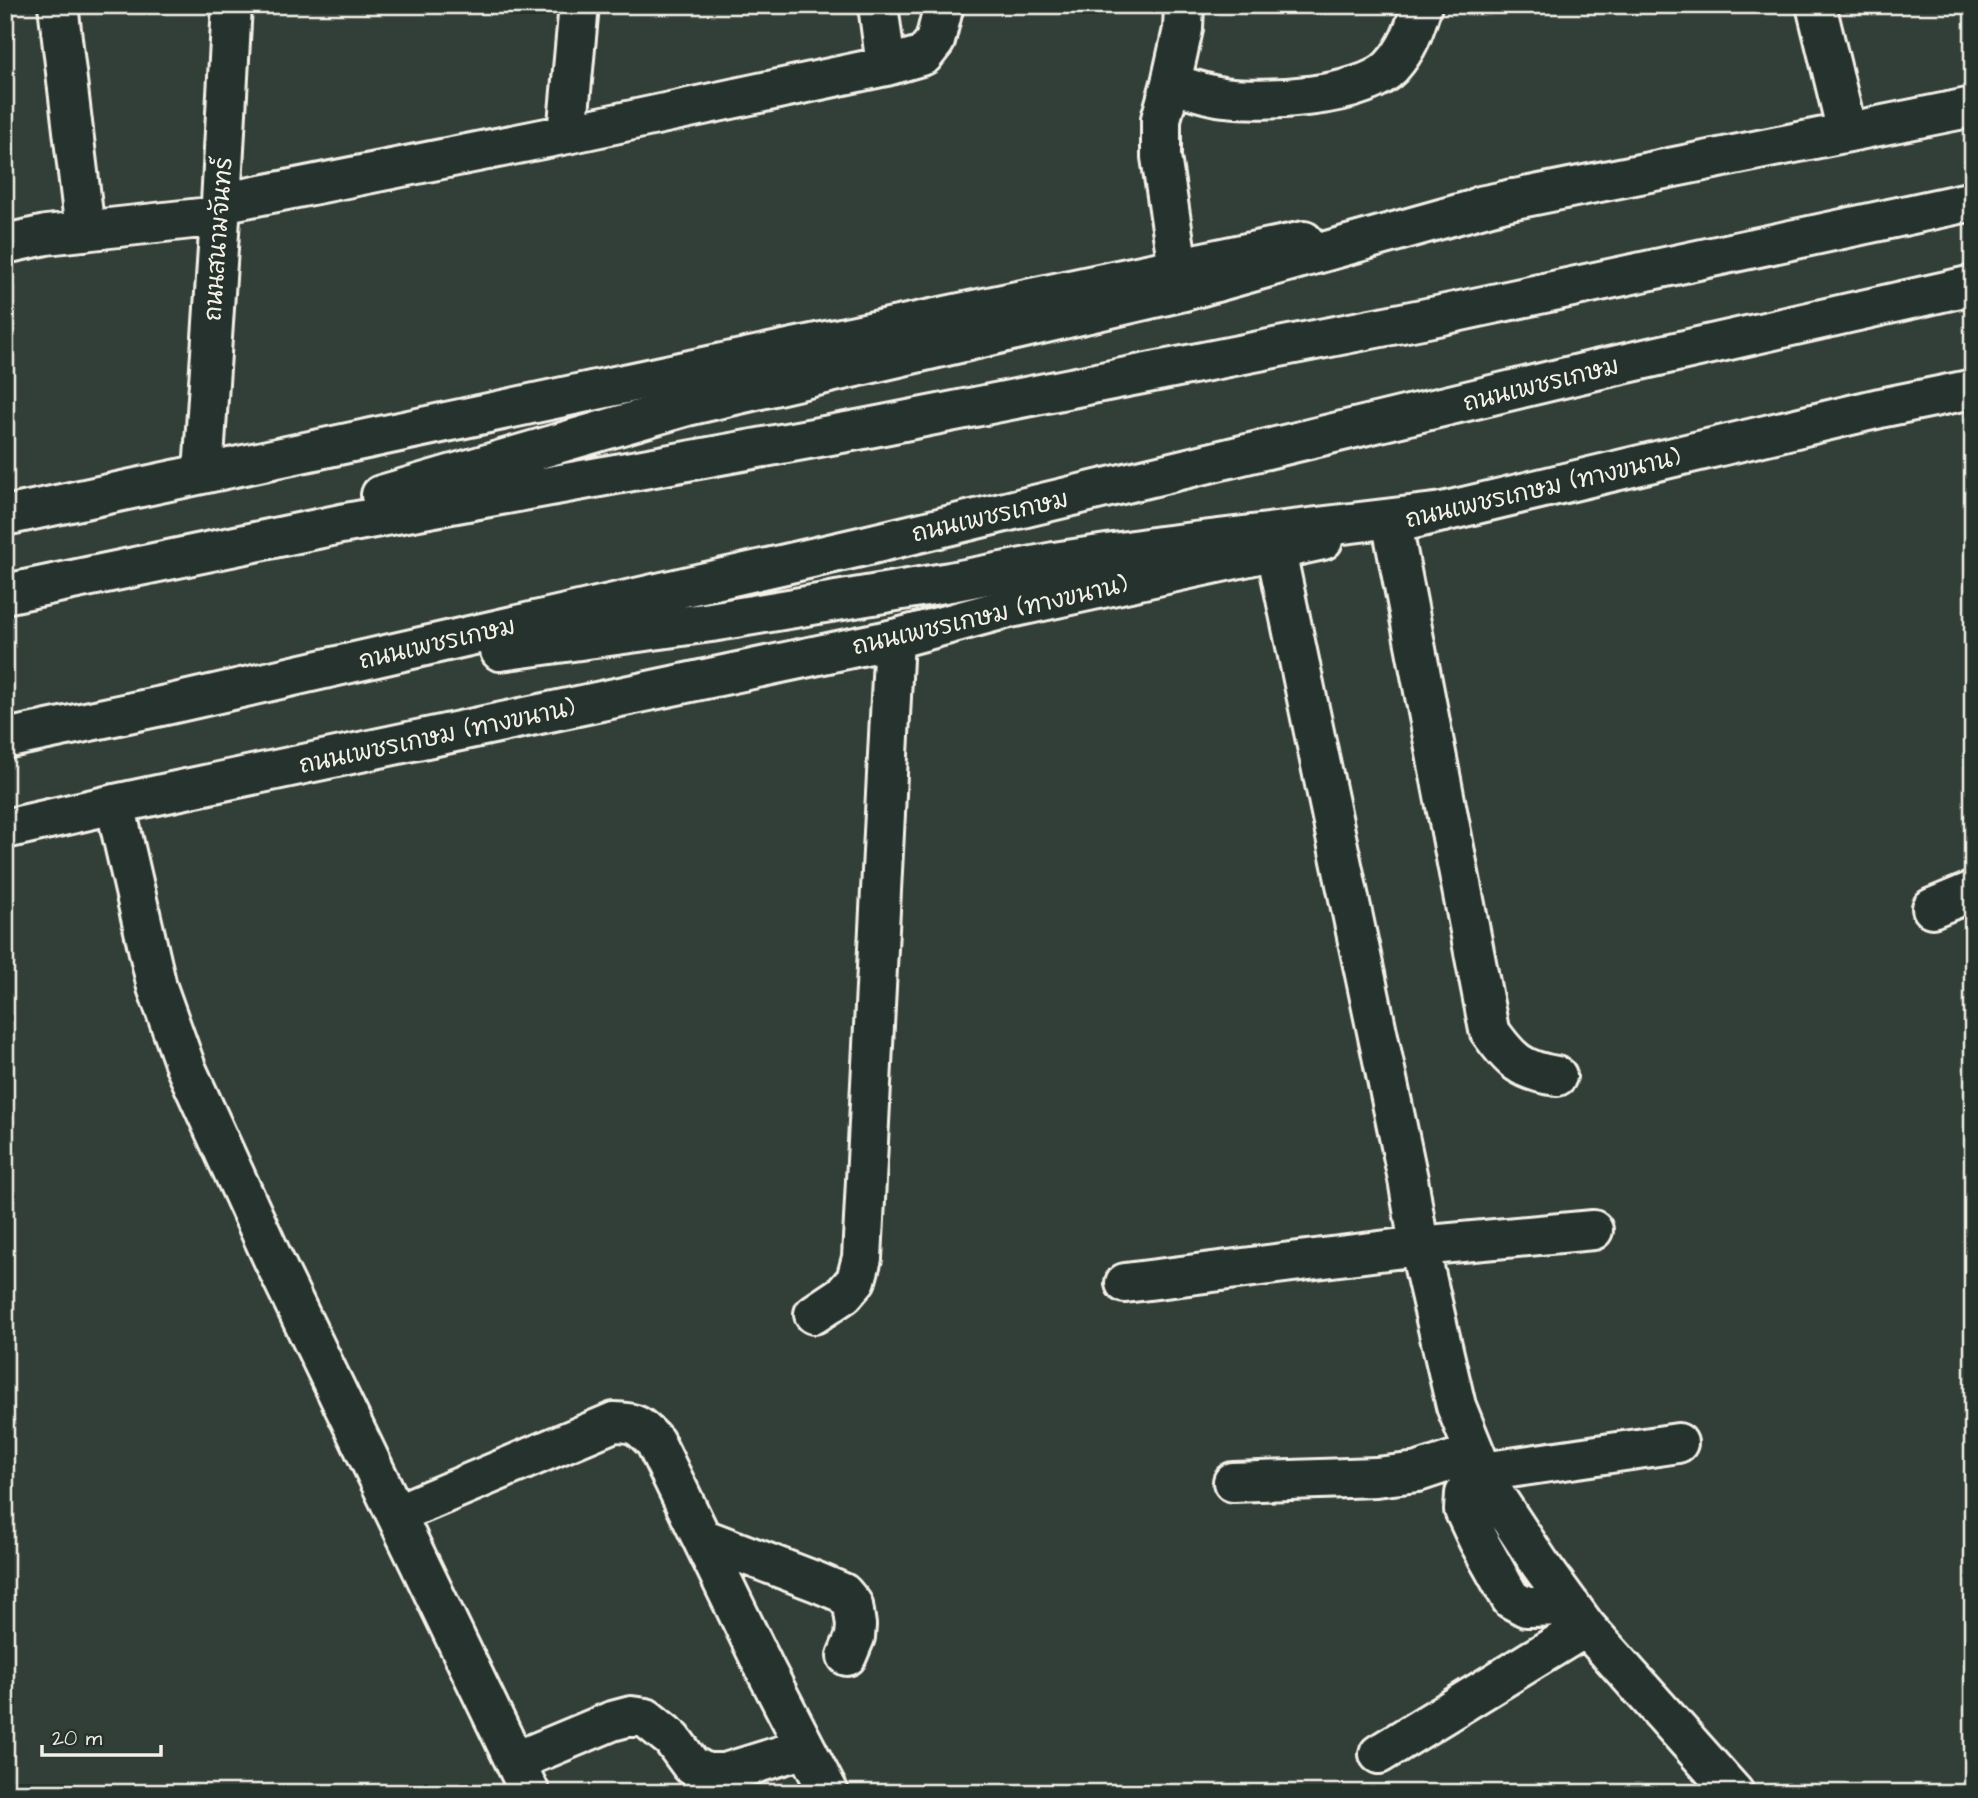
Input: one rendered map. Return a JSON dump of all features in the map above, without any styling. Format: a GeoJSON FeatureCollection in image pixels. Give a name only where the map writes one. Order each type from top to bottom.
{"type":"FeatureCollection","features":[{"type":"Feature","properties":{"kind":"main road"},"geometry":{"type":"LineString","coordinates":[[58,5],[85,231]]}},
{"type":"Feature","properties":{"kind":"main road","name":"ถนนสนามจันทร์"},"geometry":{"type":"LineString","coordinates":[[203,473],[232,5]]}},
{"type":"Feature","properties":{"kind":"main road"},"geometry":{"type":"LineString","coordinates":[[567,134],[579,5]]}},
{"type":"Feature","properties":{"kind":"main road"},"geometry":{"type":"LineString","coordinates":[[878,5],[886,66]]}},
{"type":"Feature","properties":{"kind":"main road"},"geometry":{"type":"LineString","coordinates":[[5,244],[46,235],[220,210],[886,66],[924,55],[935,41],[943,5]]}},
{"type":"Feature","properties":{"kind":"main road"},"geometry":{"type":"LineString","coordinates":[[1178,267],[1161,157],[1161,120],[1183,29],[1184,5]]}},
{"type":"Feature","properties":{"kind":"main road"},"geometry":{"type":"LineString","coordinates":[[1171,83],[1223,97],[1297,99],[1366,84],[1389,69],[1411,40],[1422,5]]}},
{"type":"Feature","properties":{"kind":"main road"},"geometry":{"type":"LineString","coordinates":[[1816,5],[1847,132]]}},
{"type":"Feature","properties":{"kind":"main road"},"geometry":{"type":"LineString","coordinates":[[5,516],[1178,267],[1973,107]]}},
{"type":"Feature","properties":{"kind":"main road"},"geometry":{"type":"LineString","coordinates":[[127,569],[687,406],[1184,291],[1512,199]]}},
{"type":"Feature","properties":{"kind":"main road"},"geometry":{"type":"LineString","coordinates":[[5,594],[354,522],[863,429],[1437,316],[1973,201]]}},
{"type":"Feature","properties":{"kind":"main road","name":"ถนนเพชรเกษม"},"geometry":{"type":"LineString","coordinates":[[5,739],[832,553],[1596,370],[1973,285]]}},
{"type":"Feature","properties":{"kind":"main road","name":"ถนนเพชรเกษม (ทางขนาน)"},"geometry":{"type":"LineString","coordinates":[[5,829],[894,639],[1002,610],[1276,551],[1880,408],[1973,389]]}},
{"type":"Feature","properties":{"kind":"main road"},"geometry":{"type":"LineString","coordinates":[[276,680],[711,622],[1160,546],[1443,512]]}},
{"type":"Feature","properties":{"kind":"main road"},"geometry":{"type":"LineString","coordinates":[[1392,524],[1489,1030],[1515,1062],[1536,1073],[1557,1076]]}},
{"type":"Feature","properties":{"kind":"main road"},"geometry":{"type":"LineString","coordinates":[[1276,551],[1419,1245],[1456,1406],[1488,1485],[1540,1564],[1579,1616],[1693,1745],[1716,1788]]}},
{"type":"Feature","properties":{"kind":"main road"},"geometry":{"type":"LineString","coordinates":[[814,1314],[844,1294],[856,1280],[862,1258],[894,639]]}},
{"type":"Feature","properties":{"kind":"main road"},"geometry":{"type":"LineString","coordinates":[[115,804],[157,987],[186,1068],[272,1257],[523,1777],[612,1721],[631,1716],[646,1718],[672,1739],[691,1765],[706,1773],[725,1773],[805,1748]]}},
{"type":"Feature","properties":{"kind":"main road"},"geometry":{"type":"LineString","coordinates":[[1932,908],[1973,891]]}},
{"type":"Feature","properties":{"kind":"main road"},"geometry":{"type":"LineString","coordinates":[[1125,1283],[1419,1245],[1593,1230]]}},
{"type":"Feature","properties":{"kind":"main road"},"geometry":{"type":"LineString","coordinates":[[396,1514],[614,1422],[629,1422],[642,1427],[655,1442],[829,1793]]}},
{"type":"Feature","properties":{"kind":"main road"},"geometry":{"type":"LineString","coordinates":[[1233,1482],[1376,1477],[1479,1463],[1678,1443]]}},
{"type":"Feature","properties":{"kind":"main road"},"geometry":{"type":"LineString","coordinates":[[702,1538],[843,1593],[853,1605],[856,1625],[855,1637],[847,1656]]}},
{"type":"Feature","properties":{"kind":"main road"},"geometry":{"type":"LineString","coordinates":[[1378,1754],[1579,1616]]}}]}
